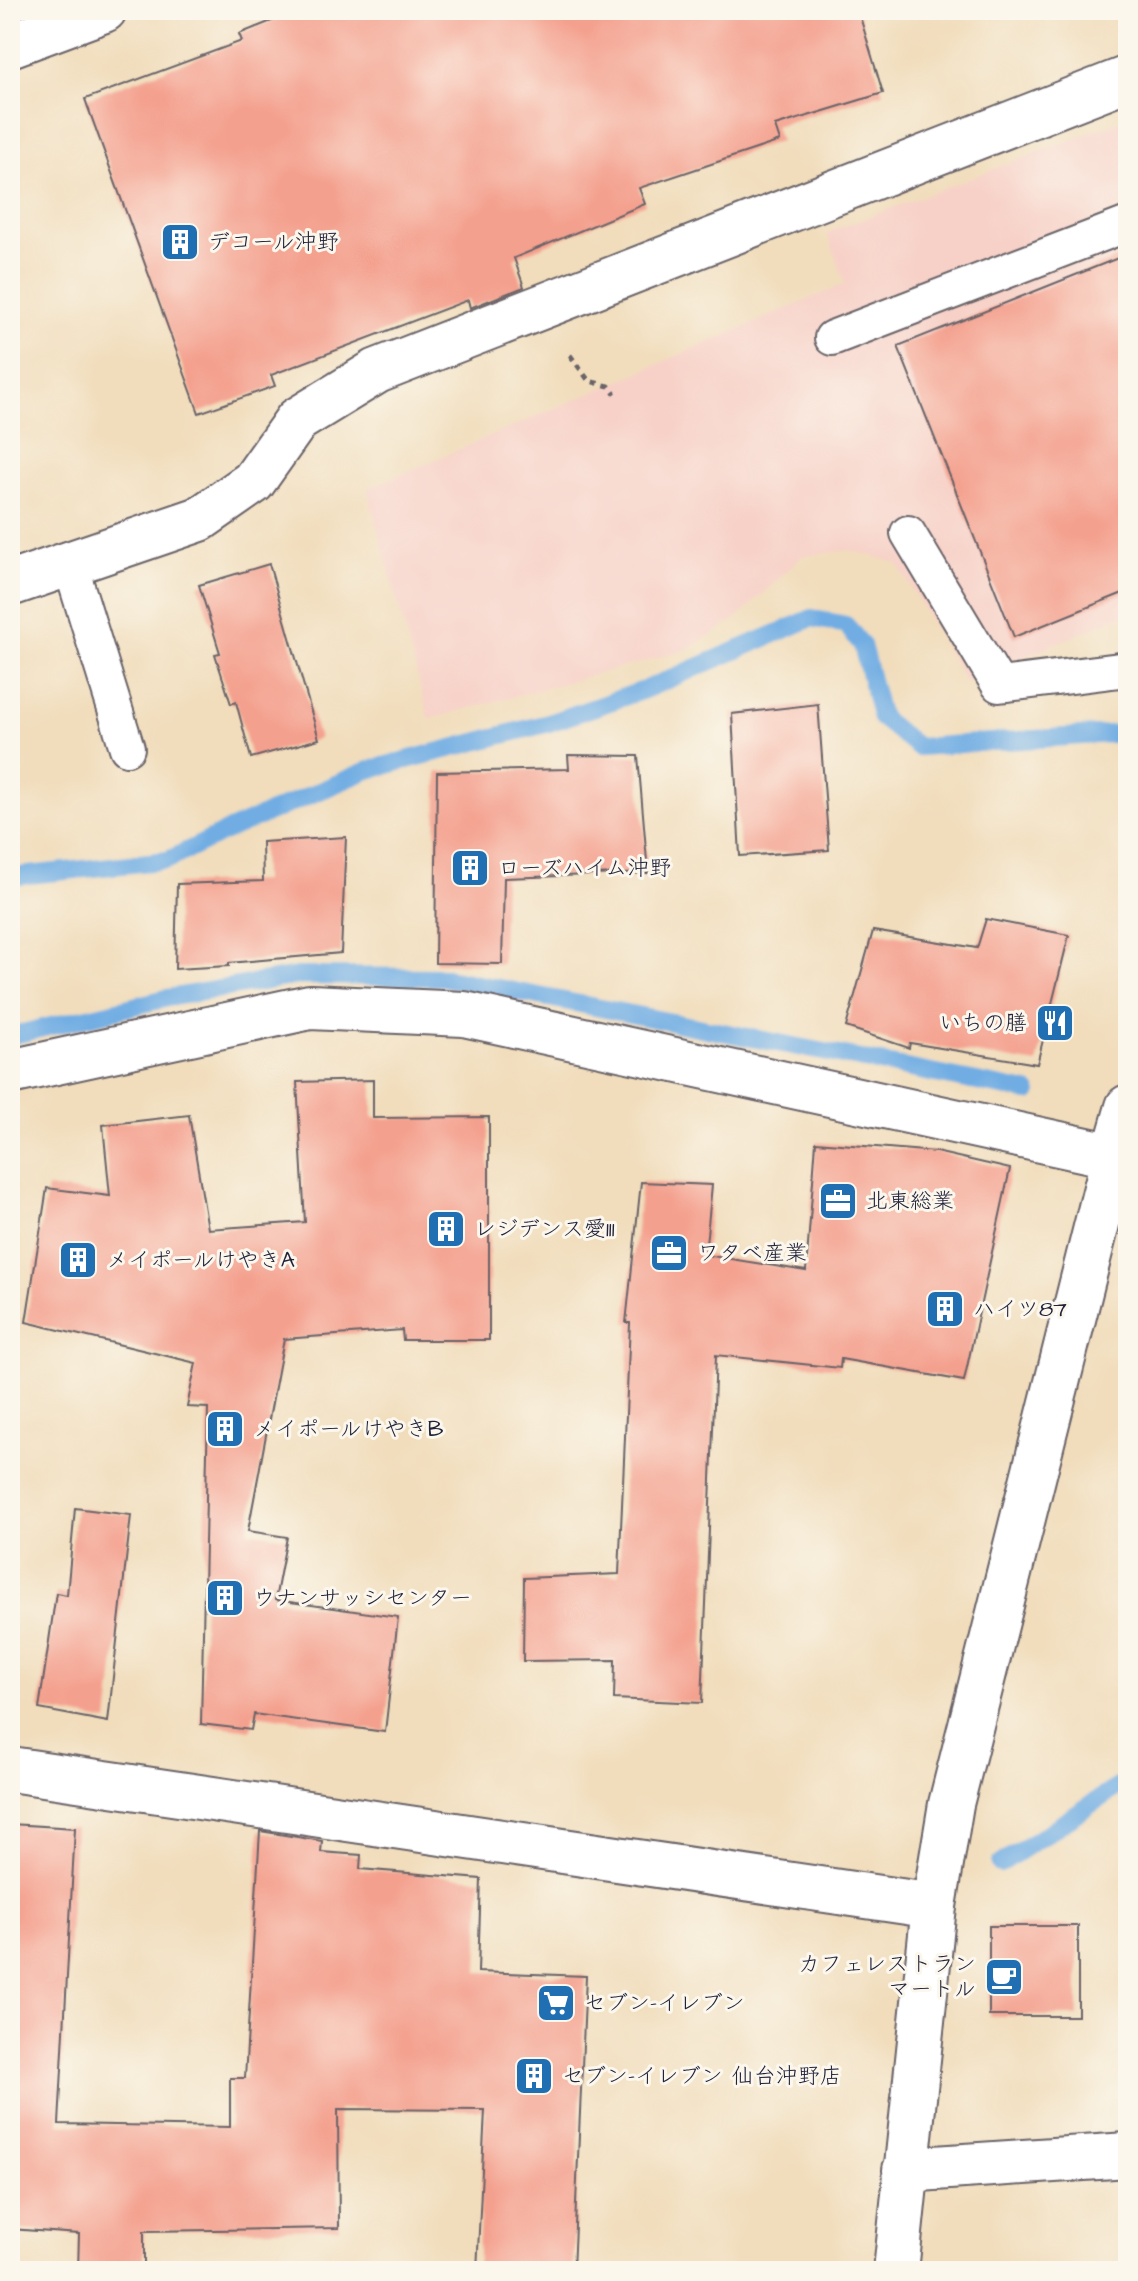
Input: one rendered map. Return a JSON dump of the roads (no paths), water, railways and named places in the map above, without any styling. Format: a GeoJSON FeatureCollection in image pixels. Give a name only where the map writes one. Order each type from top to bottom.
{"type":"FeatureCollection","features":[{"type":"Feature","properties":{"kind":"street"},"geometry":{"type":"LineString","coordinates":[[10,45],[104,10]]}},
{"type":"Feature","properties":{"kind":"street"},"geometry":{"type":"LineString","coordinates":[[10,584],[200,519],[253,482],[297,420],[377,371],[1128,78]]}},
{"type":"Feature","properties":{"kind":"street"},"geometry":{"type":"LineString","coordinates":[[10,1072],[310,1007],[464,1014],[1121,1157]]}},
{"type":"Feature","properties":{"kind":"street"},"geometry":{"type":"LineString","coordinates":[[896,2271],[934,1906],[951,1804],[1121,1157],[1128,1107]]}},
{"type":"Feature","properties":{"kind":"street"},"geometry":{"type":"LineString","coordinates":[[10,1769],[934,1906]]}},
{"type":"Feature","properties":{"kind":"street"},"geometry":{"type":"LineString","coordinates":[[905,2170],[1128,2155]]}},
{"type":"Feature","properties":{"kind":"lane"},"geometry":{"type":"LineString","coordinates":[[832,338],[1128,224]]}},
{"type":"Feature","properties":{"kind":"lane"},"geometry":{"type":"LineString","coordinates":[[908,533],[999,685],[1128,669]]}},
{"type":"Feature","properties":{"kind":"lane"},"geometry":{"type":"LineString","coordinates":[[70,564],[127,748]]}},
{"type":"Feature","properties":{"kind":"waterway"},"geometry":{"type":"LineString","coordinates":[[10,877],[168,860],[368,770],[549,723],[644,690],[812,618],[846,625],[862,645],[881,718],[918,747],[1125,733]]}},
{"type":"Feature","properties":{"kind":"waterway"},"geometry":{"type":"LineString","coordinates":[[10,1036],[167,998],[297,976],[442,977],[1028,1092]]}},
{"type":"Feature","properties":{"kind":"waterway"},"geometry":{"type":"LineString","coordinates":[[1000,1864],[1128,1780]]}},
{"type":"Feature","properties":{"kind":"place","name":"デコール沖野"},"geometry":{"type":"Point","coordinates":[180,242]}},
{"type":"Feature","properties":{"kind":"place","name":"ローズハイム沖野"},"geometry":{"type":"Point","coordinates":[470,868]}},
{"type":"Feature","properties":{"kind":"place","name":"いちの膳"},"geometry":{"type":"Point","coordinates":[1055,1023]}},
{"type":"Feature","properties":{"kind":"place","name":"北東総業"},"geometry":{"type":"Point","coordinates":[838,1201]}},
{"type":"Feature","properties":{"kind":"place","name":"レジデンス愛111"},"geometry":{"type":"Point","coordinates":[446,1229]}},
{"type":"Feature","properties":{"kind":"place","name":"ワタベ産業"},"geometry":{"type":"Point","coordinates":[669,1253]}},
{"type":"Feature","properties":{"kind":"place","name":"メイポールけやきA"},"geometry":{"type":"Point","coordinates":[78,1260]}},
{"type":"Feature","properties":{"kind":"place","name":"ハイツ87"},"geometry":{"type":"Point","coordinates":[945,1309]}},
{"type":"Feature","properties":{"kind":"place","name":"メイポールけやきB"},"geometry":{"type":"Point","coordinates":[225,1429]}},
{"type":"Feature","properties":{"kind":"place","name":"ウナンサッシセンター"},"geometry":{"type":"Point","coordinates":[225,1598]}},
{"type":"Feature","properties":{"kind":"place","name":"カフェレストラン マートル"},"geometry":{"type":"Point","coordinates":[1004,1977]}},
{"type":"Feature","properties":{"kind":"place","name":"セブン-イレブン"},"geometry":{"type":"Point","coordinates":[556,2003]}},
{"type":"Feature","properties":{"kind":"place","name":"セブン-イレブン 仙台沖野店"},"geometry":{"type":"Point","coordinates":[534,2076]}}]}
